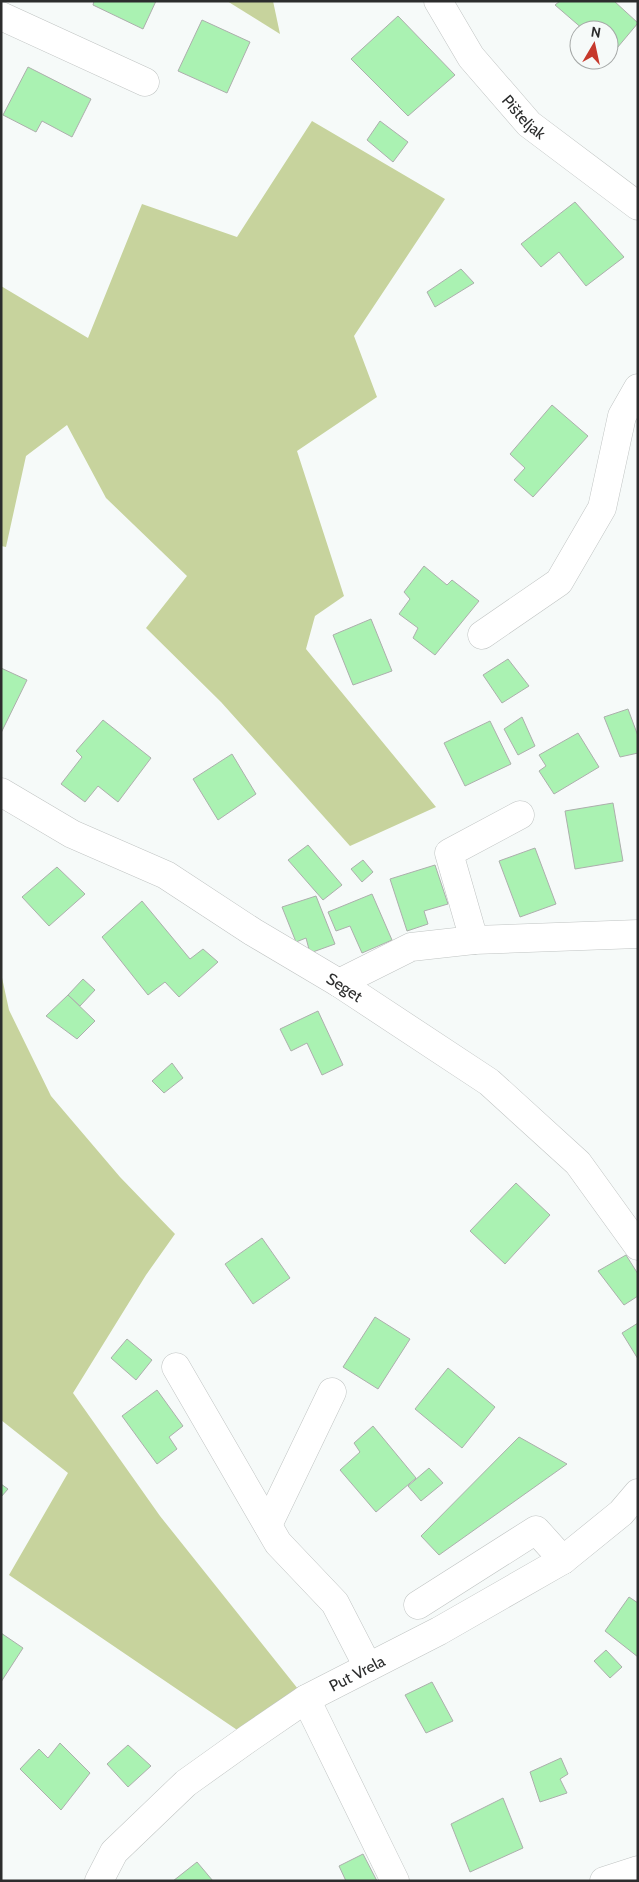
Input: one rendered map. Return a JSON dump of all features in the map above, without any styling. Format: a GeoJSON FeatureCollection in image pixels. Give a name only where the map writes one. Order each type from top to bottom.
{"type":"FeatureCollection","features":[{"type":"Feature","properties":{"kind":"street"},"geometry":{"type":"LineString","coordinates":[[421,1],[472,57]]}},
{"type":"Feature","properties":{"kind":"street","name":"Pišteljak"},"geometry":{"type":"LineString","coordinates":[[438,1],[472,57],[530,124],[638,206]]}},
{"type":"Feature","properties":{"kind":"street"},"geometry":{"type":"LineString","coordinates":[[1,16],[145,82]]}},
{"type":"Feature","properties":{"kind":"street"},"geometry":{"type":"LineString","coordinates":[[482,635],[559,582],[602,508],[622,416],[638,388]]}},
{"type":"Feature","properties":{"kind":"street","name":"Seget"},"geometry":{"type":"LineString","coordinates":[[1,792],[72,834],[166,875],[254,932],[339,983],[489,1082],[578,1163],[638,1246]]}},
{"type":"Feature","properties":{"kind":"street"},"geometry":{"type":"LineString","coordinates":[[474,940],[449,854],[520,815]]}},
{"type":"Feature","properties":{"kind":"street"},"geometry":{"type":"LineString","coordinates":[[339,983],[411,947],[474,940],[638,934]]}},
{"type":"Feature","properties":{"kind":"street"},"geometry":{"type":"LineString","coordinates":[[176,1367],[278,1543],[335,1603],[368,1667]]}},
{"type":"Feature","properties":{"kind":"street"},"geometry":{"type":"LineString","coordinates":[[268,1525],[332,1392]]}},
{"type":"Feature","properties":{"kind":"street","name":"Put Vrela"},"geometry":{"type":"LineString","coordinates":[[99,1881],[114,1852],[186,1783],[306,1699],[439,1631],[563,1560],[621,1513],[637,1497]]}},
{"type":"Feature","properties":{"kind":"street"},"geometry":{"type":"LineString","coordinates":[[418,1605],[536,1530],[563,1560]]}},
{"type":"Feature","properties":{"kind":"street"},"geometry":{"type":"LineString","coordinates":[[306,1699],[395,1881]]}},
{"type":"Feature","properties":{"kind":"street"},"geometry":{"type":"LineString","coordinates":[[604,1881],[638,1870]]}},
{"type":"Feature","properties":{"kind":"green space"},"geometry":{"type":"Polygon","coordinates":[[[227,1],[273,1],[280,34],[227,1]]]}},
{"type":"Feature","properties":{"kind":"green space"},"geometry":{"type":"Polygon","coordinates":[[[312,121],[445,199],[354,336],[377,397],[297,451],[344,596],[315,616],[306,649],[436,807],[350,846],[221,702],[146,628],[187,576],[106,498],[67,425],[26,456],[6,547],[1,546],[1,286],[88,338],[142,204],[237,237],[312,121]]]}},
{"type":"Feature","properties":{"kind":"green space"},"geometry":{"type":"Polygon","coordinates":[[[1,973],[9,1010],[51,1096],[120,1177],[175,1234],[146,1275],[73,1393],[160,1516],[306,1699],[249,1738],[9,1575],[68,1473],[1,1420],[1,973]]]}},
{"type":"Feature","properties":{"kind":"building"},"geometry":{"type":"Polygon","coordinates":[[[94,1],[156,1],[143,29],[93,5],[94,1]]]}},
{"type":"Feature","properties":{"kind":"building"},"geometry":{"type":"Polygon","coordinates":[[[560,1],[614,1],[638,23],[619,46],[619,20],[572,20],[555,5],[560,1]]]}},
{"type":"Feature","properties":{"kind":"building"},"geometry":{"type":"Polygon","coordinates":[[[398,16],[455,75],[408,116],[351,59],[398,16]]]}},
{"type":"Feature","properties":{"kind":"building"},"geometry":{"type":"Polygon","coordinates":[[[202,20],[250,42],[227,93],[178,71],[202,20]]]}},
{"type":"Feature","properties":{"kind":"building"},"geometry":{"type":"Polygon","coordinates":[[[28,67],[91,99],[72,137],[42,121],[36,132],[3,115],[28,67]]]}},
{"type":"Feature","properties":{"kind":"building"},"geometry":{"type":"Polygon","coordinates":[[[380,121],[408,142],[393,162],[367,140],[380,121]]]}},
{"type":"Feature","properties":{"kind":"building"},"geometry":{"type":"Polygon","coordinates":[[[575,202],[624,257],[586,286],[559,252],[541,267],[521,244],[575,202]]]}},
{"type":"Feature","properties":{"kind":"building"},"geometry":{"type":"Polygon","coordinates":[[[461,269],[474,283],[435,307],[427,292],[461,269]]]}},
{"type":"Feature","properties":{"kind":"building"},"geometry":{"type":"Polygon","coordinates":[[[552,405],[588,436],[533,497],[514,480],[525,468],[510,454],[552,405]]]}},
{"type":"Feature","properties":{"kind":"building"},"geometry":{"type":"Polygon","coordinates":[[[424,566],[447,585],[452,580],[479,601],[435,655],[413,638],[418,628],[399,614],[410,599],[404,592],[424,566]]]}},
{"type":"Feature","properties":{"kind":"building"},"geometry":{"type":"Polygon","coordinates":[[[371,619],[392,671],[353,685],[333,635],[371,619]]]}},
{"type":"Feature","properties":{"kind":"building"},"geometry":{"type":"Polygon","coordinates":[[[508,659],[529,686],[502,703],[483,675],[508,659]]]}},
{"type":"Feature","properties":{"kind":"building"},"geometry":{"type":"Polygon","coordinates":[[[1,668],[27,680],[1,733],[1,668]]]}},
{"type":"Feature","properties":{"kind":"building"},"geometry":{"type":"Polygon","coordinates":[[[628,709],[638,736],[638,753],[620,757],[604,717],[628,709]]]}},
{"type":"Feature","properties":{"kind":"building"},"geometry":{"type":"Polygon","coordinates":[[[522,717],[535,746],[518,755],[504,729],[522,717]]]}},
{"type":"Feature","properties":{"kind":"building"},"geometry":{"type":"Polygon","coordinates":[[[103,720],[151,758],[118,802],[98,786],[85,802],[61,784],[82,757],[76,751],[103,720]]]}},
{"type":"Feature","properties":{"kind":"building"},"geometry":{"type":"Polygon","coordinates":[[[490,721],[511,764],[465,786],[444,743],[490,721]]]}},
{"type":"Feature","properties":{"kind":"building"},"geometry":{"type":"Polygon","coordinates":[[[578,733],[599,767],[554,794],[539,771],[546,766],[539,755],[578,733]]]}},
{"type":"Feature","properties":{"kind":"building"},"geometry":{"type":"Polygon","coordinates":[[[232,754],[256,794],[218,820],[193,779],[232,754]]]}},
{"type":"Feature","properties":{"kind":"building"},"geometry":{"type":"Polygon","coordinates":[[[613,803],[623,861],[575,869],[565,811],[613,803]]]}},
{"type":"Feature","properties":{"kind":"building"},"geometry":{"type":"Polygon","coordinates":[[[308,845],[342,885],[323,900],[288,860],[308,845]]]}},
{"type":"Feature","properties":{"kind":"building"},"geometry":{"type":"Polygon","coordinates":[[[535,848],[556,904],[520,917],[499,861],[535,848]]]}},
{"type":"Feature","properties":{"kind":"building"},"geometry":{"type":"Polygon","coordinates":[[[363,860],[373,872],[362,882],[351,869],[363,860]]]}},
{"type":"Feature","properties":{"kind":"building"},"geometry":{"type":"Polygon","coordinates":[[[435,865],[448,904],[424,911],[428,924],[407,931],[390,879],[435,865]]]}},
{"type":"Feature","properties":{"kind":"building"},"geometry":{"type":"Polygon","coordinates":[[[57,867],[85,894],[49,926],[22,897],[57,867]]]}},
{"type":"Feature","properties":{"kind":"building"},"geometry":{"type":"Polygon","coordinates":[[[372,894],[392,940],[362,953],[350,926],[336,931],[328,912],[372,894]]]}},
{"type":"Feature","properties":{"kind":"building"},"geometry":{"type":"Polygon","coordinates":[[[316,896],[335,944],[310,953],[306,938],[296,942],[282,907],[316,896]]]}},
{"type":"Feature","properties":{"kind":"building"},"geometry":{"type":"Polygon","coordinates":[[[142,901],[190,959],[203,949],[218,962],[179,997],[165,982],[148,995],[102,937],[142,901]]]}},
{"type":"Feature","properties":{"kind":"building"},"geometry":{"type":"Polygon","coordinates":[[[83,979],[95,990],[80,1006],[68,995],[83,979]]]}},
{"type":"Feature","properties":{"kind":"building"},"geometry":{"type":"Polygon","coordinates":[[[68,995],[95,1021],[77,1039],[46,1016],[68,995]]]}},
{"type":"Feature","properties":{"kind":"building"},"geometry":{"type":"Polygon","coordinates":[[[318,1011],[343,1065],[322,1075],[307,1043],[291,1051],[280,1029],[318,1011]]]}},
{"type":"Feature","properties":{"kind":"building"},"geometry":{"type":"Polygon","coordinates":[[[172,1063],[183,1078],[164,1093],[152,1081],[172,1063]]]}},
{"type":"Feature","properties":{"kind":"building"},"geometry":{"type":"Polygon","coordinates":[[[516,1183],[550,1215],[505,1264],[470,1231],[516,1183]]]}},
{"type":"Feature","properties":{"kind":"building"},"geometry":{"type":"Polygon","coordinates":[[[262,1238],[290,1278],[253,1304],[225,1264],[262,1238]]]}},
{"type":"Feature","properties":{"kind":"building"},"geometry":{"type":"Polygon","coordinates":[[[626,1255],[638,1274],[638,1296],[624,1305],[598,1271],[626,1255]]]}},
{"type":"Feature","properties":{"kind":"building"},"geometry":{"type":"Polygon","coordinates":[[[375,1317],[410,1339],[378,1389],[343,1367],[375,1317]]]}},
{"type":"Feature","properties":{"kind":"building"},"geometry":{"type":"Polygon","coordinates":[[[638,1323],[638,1359],[622,1333],[638,1323]]]}},
{"type":"Feature","properties":{"kind":"building"},"geometry":{"type":"Polygon","coordinates":[[[127,1339],[152,1360],[136,1380],[111,1358],[127,1339]]]}},
{"type":"Feature","properties":{"kind":"building"},"geometry":{"type":"Polygon","coordinates":[[[448,1368],[495,1407],[462,1448],[415,1409],[448,1368]]]}},
{"type":"Feature","properties":{"kind":"building"},"geometry":{"type":"Polygon","coordinates":[[[157,1390],[183,1426],[169,1437],[177,1449],[157,1464],[122,1416],[157,1390]]]}},
{"type":"Feature","properties":{"kind":"building"},"geometry":{"type":"Polygon","coordinates":[[[373,1426],[416,1478],[376,1512],[340,1470],[360,1452],[354,1443],[373,1426]]]}},
{"type":"Feature","properties":{"kind":"building"},"geometry":{"type":"Polygon","coordinates":[[[519,1437],[567,1464],[439,1555],[421,1536],[519,1437]]]}},
{"type":"Feature","properties":{"kind":"building"},"geometry":{"type":"Polygon","coordinates":[[[429,1468],[443,1483],[421,1501],[408,1486],[429,1468]]]}},
{"type":"Feature","properties":{"kind":"building"},"geometry":{"type":"Polygon","coordinates":[[[1,1484],[8,1489],[1,1497],[1,1484]]]}},
{"type":"Feature","properties":{"kind":"building"},"geometry":{"type":"Polygon","coordinates":[[[629,1597],[638,1603],[638,1657],[605,1631],[629,1597]]]}},
{"type":"Feature","properties":{"kind":"building"},"geometry":{"type":"Polygon","coordinates":[[[1,1633],[23,1648],[1,1682],[1,1633]]]}},
{"type":"Feature","properties":{"kind":"building"},"geometry":{"type":"Polygon","coordinates":[[[606,1650],[622,1667],[610,1678],[594,1661],[606,1650]]]}},
{"type":"Feature","properties":{"kind":"building"},"geometry":{"type":"Polygon","coordinates":[[[432,1682],[453,1721],[426,1733],[405,1695],[432,1682]]]}},
{"type":"Feature","properties":{"kind":"building"},"geometry":{"type":"Polygon","coordinates":[[[60,1743],[90,1773],[61,1810],[20,1769],[39,1749],[48,1758],[60,1743]]]}},
{"type":"Feature","properties":{"kind":"building"},"geometry":{"type":"Polygon","coordinates":[[[128,1745],[151,1766],[128,1787],[107,1764],[128,1745]]]}},
{"type":"Feature","properties":{"kind":"building"},"geometry":{"type":"Polygon","coordinates":[[[561,1758],[568,1774],[560,1779],[567,1793],[540,1802],[530,1772],[561,1758]]]}},
{"type":"Feature","properties":{"kind":"building"},"geometry":{"type":"Polygon","coordinates":[[[503,1798],[523,1848],[470,1872],[451,1824],[503,1798]]]}},
{"type":"Feature","properties":{"kind":"building"},"geometry":{"type":"Polygon","coordinates":[[[363,1854],[377,1881],[346,1881],[339,1866],[363,1854]]]}},
{"type":"Feature","properties":{"kind":"building"},"geometry":{"type":"Polygon","coordinates":[[[197,1862],[213,1881],[173,1881],[197,1862]]]}}]}
